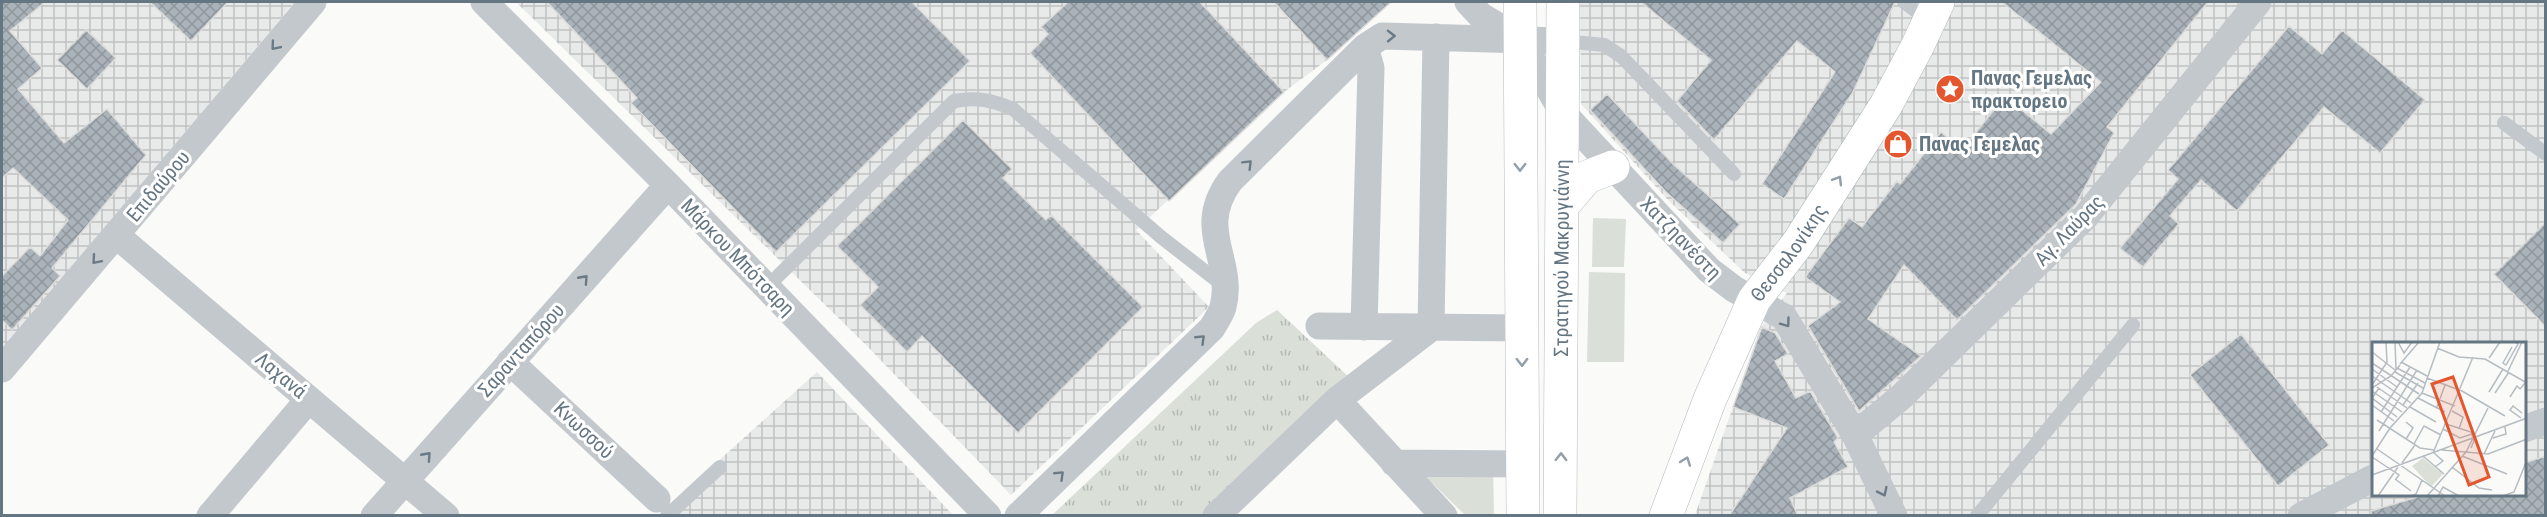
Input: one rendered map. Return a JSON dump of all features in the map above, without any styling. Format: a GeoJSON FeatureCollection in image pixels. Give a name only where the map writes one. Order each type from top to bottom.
{"type":"FeatureCollection","features":[{"type":"Feature","properties":{"kind":"street","name":"Επιδαύρου"},"geometry":{"type":"LineString","coordinates":[[2,369],[313,2]]}},
{"type":"Feature","properties":{"kind":"street","name":"Μάρκου Μπότσαρη"},"geometry":{"type":"LineString","coordinates":[[484,2],[668,185],[988,516]]}},
{"type":"Feature","properties":{"kind":"street","name":"Χατζηανέστη"},"geometry":{"type":"LineString","coordinates":[[1468,2],[1481,15],[1520,39],[1563,113],[1709,270],[1720,280],[1784,317],[1855,435],[1894,516]]}},
{"type":"Feature","properties":{"kind":"street","name":"Στρατηγού Μακρυγιάννη"},"geometry":{"type":"LineString","coordinates":[[1520,2],[1523,516]]}},
{"type":"Feature","properties":{"kind":"street","name":"Στρατηγού Μακρυγιάννη"},"geometry":{"type":"LineString","coordinates":[[1560,516],[1563,2]]}},
{"type":"Feature","properties":{"kind":"street","name":"Αγ. Λαύρας"},"geometry":{"type":"LineString","coordinates":[[1855,435],[1901,397],[2086,216],[2258,2]]}},
{"type":"Feature","properties":{"kind":"street","name":"Θεσσαλονίκης"},"geometry":{"type":"LineString","coordinates":[[1666,516],[1710,399],[1754,300],[1798,243],[1886,105],[1924,8]]}},
{"type":"Feature","properties":{"kind":"street"},"geometry":{"type":"LineString","coordinates":[[1018,516],[1212,328],[1223,308],[1225,287],[1214,228],[1215,212],[1220,195],[1230,181],[1365,47],[1382,36],[1563,41]]}},
{"type":"Feature","properties":{"kind":"street"},"geometry":{"type":"LineString","coordinates":[[1431,328],[1436,37]]}},
{"type":"Feature","properties":{"kind":"street"},"geometry":{"type":"LineString","coordinates":[[1365,47],[1371,68],[1365,327]]}},
{"type":"Feature","properties":{"kind":"street"},"geometry":{"type":"LineString","coordinates":[[1563,205],[1587,177],[1613,167]]}},
{"type":"Feature","properties":{"kind":"street","name":"Σαρανταπόρου"},"geometry":{"type":"LineString","coordinates":[[374,516],[668,185]]}},
{"type":"Feature","properties":{"kind":"street","name":"Λαχανά"},"geometry":{"type":"LineString","coordinates":[[116,235],[446,516]]}},
{"type":"Feature","properties":{"kind":"street"},"geometry":{"type":"LineString","coordinates":[[1319,326],[1522,328]]}},
{"type":"Feature","properties":{"kind":"street"},"geometry":{"type":"LineString","coordinates":[[1216,516],[1337,400],[1431,328]]}},
{"type":"Feature","properties":{"kind":"street","name":"Κνωσσού"},"geometry":{"type":"LineString","coordinates":[[510,362],[662,507]]}},
{"type":"Feature","properties":{"kind":"street"},"geometry":{"type":"LineString","coordinates":[[210,516],[309,399]]}},
{"type":"Feature","properties":{"kind":"street"},"geometry":{"type":"LineString","coordinates":[[1337,400],[1444,516]]}},
{"type":"Feature","properties":{"kind":"street"},"geometry":{"type":"LineString","coordinates":[[2526,428],[2546,421]]}},
{"type":"Feature","properties":{"kind":"street"},"geometry":{"type":"LineString","coordinates":[[1394,463],[1523,464]]}},
{"type":"Feature","properties":{"kind":"street"},"geometry":{"type":"LineString","coordinates":[[2301,516],[2372,479]]}},
{"type":"Feature","properties":{"kind":"lane"},"geometry":{"type":"LineString","coordinates":[[1563,41],[1595,43],[1613,49],[1734,174]]}},
{"type":"Feature","properties":{"kind":"lane"},"geometry":{"type":"LineString","coordinates":[[767,287],[954,100],[970,98],[991,100],[1013,109],[1161,237],[1225,287]]}},
{"type":"Feature","properties":{"kind":"lane"},"geometry":{"type":"LineString","coordinates":[[2504,123],[2546,154]]}},
{"type":"Feature","properties":{"kind":"lane"},"geometry":{"type":"LineString","coordinates":[[1977,516],[2133,325]]}},
{"type":"Feature","properties":{"kind":"lane"},"geometry":{"type":"LineString","coordinates":[[662,507],[720,467]]}},
{"type":"Feature","properties":{"kind":"shaded area"},"geometry":{"type":"Polygon","coordinates":[[[2,2],[295,2],[2,349],[2,2]]]}},
{"type":"Feature","properties":{"kind":"shaded area"},"geometry":{"type":"Polygon","coordinates":[[[516,2],[1391,2],[1327,60],[1284,92],[1136,230],[1209,307],[1011,495],[866,345],[516,2]]]}},
{"type":"Feature","properties":{"kind":"shaded area"},"geometry":{"type":"Polygon","coordinates":[[[1580,2],[2545,2],[2545,515],[1695,515],[1761,327],[1787,293],[1745,273],[1667,199],[1581,104],[1580,2]]]}},
{"type":"Feature","properties":{"kind":"shaded area"},"geometry":{"type":"Polygon","coordinates":[[[817,372],[953,515],[657,516],[817,372]]]}},
{"type":"Feature","properties":{"kind":"green space"},"geometry":{"type":"Polygon","coordinates":[[[1593,218],[1626,219],[1624,267],[1592,267],[1593,218]]]}},
{"type":"Feature","properties":{"kind":"green space"},"geometry":{"type":"Polygon","coordinates":[[[1589,272],[1625,273],[1624,362],[1587,362],[1589,272]]]}},
{"type":"Feature","properties":{"kind":"green space"},"geometry":{"type":"Polygon","coordinates":[[[1277,310],[1351,379],[1209,515],[1051,516],[1256,323],[1277,310]]]}},
{"type":"Feature","properties":{"kind":"green space"},"geometry":{"type":"Polygon","coordinates":[[[1493,463],[1494,515],[1465,515],[1420,471],[1493,463]]]}},
{"type":"Feature","properties":{"kind":"building"},"geometry":{"type":"Polygon","coordinates":[[[2,2],[45,2],[10,31],[42,68],[18,89],[64,143],[107,109],[146,155],[52,268],[60,276],[12,330],[2,320],[2,276],[30,247],[40,256],[68,220],[13,168],[2,178],[2,2]]]}},
{"type":"Feature","properties":{"kind":"building"},"geometry":{"type":"Polygon","coordinates":[[[150,2],[228,2],[191,41],[150,2]]]}},
{"type":"Feature","properties":{"kind":"building"},"geometry":{"type":"Polygon","coordinates":[[[547,2],[912,2],[970,61],[776,252],[631,103],[637,98],[547,2]]]}},
{"type":"Feature","properties":{"kind":"building"},"geometry":{"type":"Polygon","coordinates":[[[1068,2],[1200,2],[1284,92],[1169,201],[1030,53],[1048,34],[1041,27],[1068,2]]]}},
{"type":"Feature","properties":{"kind":"building"},"geometry":{"type":"Polygon","coordinates":[[[1274,2],[1391,2],[1327,60],[1274,2]]]}},
{"type":"Feature","properties":{"kind":"building"},"geometry":{"type":"Polygon","coordinates":[[[1641,2],[1895,2],[1853,92],[1784,199],[1762,184],[1835,72],[1797,41],[1714,140],[1677,101],[1711,60],[1641,2]]]}},
{"type":"Feature","properties":{"kind":"building"},"geometry":{"type":"Polygon","coordinates":[[[2002,2],[2208,2],[2107,127],[2114,133],[2076,204],[1957,320],[1904,265],[1868,319],[1921,356],[1859,411],[1808,326],[1840,302],[1805,277],[1849,218],[1862,227],[1897,181],[1900,184],[1941,132],[1962,150],[2005,96],[2051,134],[2101,82],[2002,2]]]}},
{"type":"Feature","properties":{"kind":"building"},"geometry":{"type":"Polygon","coordinates":[[[2289,26],[2322,54],[2342,30],[2425,100],[2380,153],[2324,107],[2237,211],[2201,180],[2170,216],[2179,224],[2143,267],[2120,248],[2178,179],[2168,170],[2289,26]]]}},
{"type":"Feature","properties":{"kind":"building"},"geometry":{"type":"Polygon","coordinates":[[[86,30],[116,58],[87,89],[57,60],[86,30]]]}},
{"type":"Feature","properties":{"kind":"building"},"geometry":{"type":"Polygon","coordinates":[[[1607,94],[1674,165],[1740,224],[1723,243],[1666,192],[1590,110],[1607,94]]]}},
{"type":"Feature","properties":{"kind":"building"},"geometry":{"type":"Polygon","coordinates":[[[963,120],[1012,169],[1003,178],[1046,220],[1051,215],[1143,307],[1018,433],[922,336],[907,352],[860,305],[878,287],[837,246],[963,120]]]}},
{"type":"Feature","properties":{"kind":"building"},"geometry":{"type":"Polygon","coordinates":[[[2546,222],[2546,327],[2494,274],[2546,222]]]}},
{"type":"Feature","properties":{"kind":"building"},"geometry":{"type":"Polygon","coordinates":[[[1762,327],[1775,333],[1788,354],[1775,361],[1796,398],[1810,391],[1838,438],[1834,442],[1848,467],[1790,498],[1798,516],[1729,516],[1787,428],[1733,407],[1762,327]]]}},
{"type":"Feature","properties":{"kind":"building"},"geometry":{"type":"Polygon","coordinates":[[[2241,334],[2329,445],[2278,486],[2190,375],[2241,334]]]}},
{"type":"Feature","properties":{"kind":"building"},"geometry":{"type":"Polygon","coordinates":[[[2546,456],[2546,516],[2372,516],[2371,511],[2421,496],[2526,496],[2526,462],[2546,456]]]}},
{"type":"Feature","properties":{"kind":"place","name":"Πανας Γεμελας πρακτορειο"},"geometry":{"type":"Point","coordinates":[1950,89]}},
{"type":"Feature","properties":{"kind":"place","name":"Πανας Γεμελας"},"geometry":{"type":"Point","coordinates":[1898,144]}}]}
